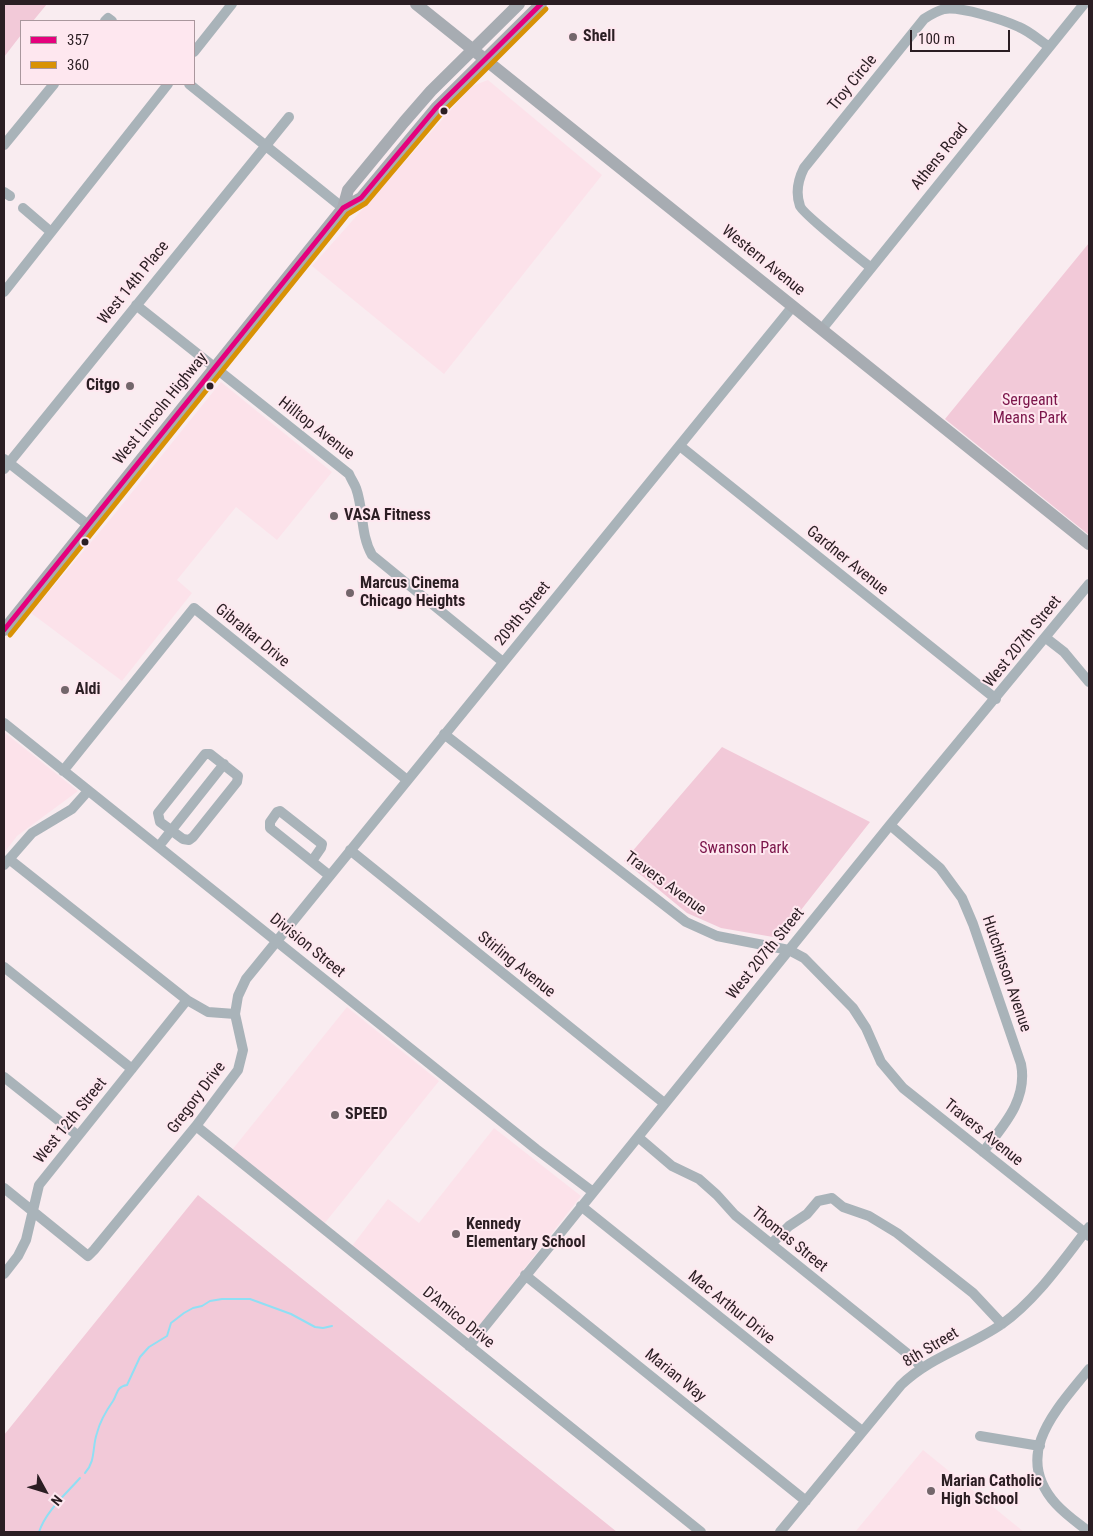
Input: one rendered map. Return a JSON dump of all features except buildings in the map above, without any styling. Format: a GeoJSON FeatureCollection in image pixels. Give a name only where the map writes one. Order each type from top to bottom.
{"type":"FeatureCollection","features":[{"type":"Feature","properties":{"kind":"main road","name":"Western Avenue"},"geometry":{"type":"LineString","coordinates":[[416,4],[1089,544]]}},
{"type":"Feature","properties":{"kind":"main road","name":"West Lincoln Highway"},"geometry":{"type":"LineString","coordinates":[[344,208],[348,190],[385,144],[431,91],[519,4]]}},
{"type":"Feature","properties":{"kind":"main road","name":"West Lincoln Highway"},"geometry":{"type":"LineString","coordinates":[[4,630],[344,208],[361,198],[439,105],[541,4]]}},
{"type":"Feature","properties":{"kind":"street"},"geometry":{"type":"LineString","coordinates":[[195,51],[232,4]]}},
{"type":"Feature","properties":{"kind":"street","name":"Athens Road"},"geometry":{"type":"LineString","coordinates":[[822,329],[1048,46],[1084,4]]}},
{"type":"Feature","properties":{"kind":"street","name":"Troy Circle"},"geometry":{"type":"LineString","coordinates":[[870,267],[800,208],[797,192],[798,180],[804,168],[924,19],[946,8],[966,10],[1020,27],[1048,46]]}},
{"type":"Feature","properties":{"kind":"street"},"geometry":{"type":"LineString","coordinates":[[4,145],[53,85]]}},
{"type":"Feature","properties":{"kind":"street"},"geometry":{"type":"LineString","coordinates":[[4,292],[167,85]]}},
{"type":"Feature","properties":{"kind":"street"},"geometry":{"type":"LineString","coordinates":[[191,85],[344,208]]}},
{"type":"Feature","properties":{"kind":"street","name":"West 14th Place"},"geometry":{"type":"LineString","coordinates":[[5,463],[289,117]]}},
{"type":"Feature","properties":{"kind":"street"},"geometry":{"type":"LineString","coordinates":[[23,208],[50,232]]}},
{"type":"Feature","properties":{"kind":"street","name":"Hilltop Avenue"},"geometry":{"type":"LineString","coordinates":[[136,305],[349,474],[357,489],[364,535],[372,555],[503,662]]}},
{"type":"Feature","properties":{"kind":"street","name":"209th Street"},"geometry":{"type":"LineString","coordinates":[[277,941],[793,306]]}},
{"type":"Feature","properties":{"kind":"street","name":"Gardner Avenue"},"geometry":{"type":"LineString","coordinates":[[680,446],[996,699]]}},
{"type":"Feature","properties":{"kind":"street"},"geometry":{"type":"LineString","coordinates":[[5,463],[88,525]]}},
{"type":"Feature","properties":{"kind":"street","name":"West 207th Street"},"geometry":{"type":"LineString","coordinates":[[469,1346],[890,825],[996,699],[1089,584]]}},
{"type":"Feature","properties":{"kind":"street","name":"Gibraltar Drive"},"geometry":{"type":"LineString","coordinates":[[63,771],[194,608],[407,780]]}},
{"type":"Feature","properties":{"kind":"street"},"geometry":{"type":"LineString","coordinates":[[1046,638],[1064,652],[1089,682]]}},
{"type":"Feature","properties":{"kind":"street","name":"Division Street"},"geometry":{"type":"LineString","coordinates":[[4,723],[536,1149],[593,1192]]}},
{"type":"Feature","properties":{"kind":"street","name":"Travers Avenue"},"geometry":{"type":"LineString","coordinates":[[444,734],[686,922],[717,936],[789,950],[808,961],[853,1008],[866,1028],[881,1062],[896,1081],[983,1152],[1088,1232]]}},
{"type":"Feature","properties":{"kind":"street"},"geometry":{"type":"LineString","coordinates":[[205,754],[210,754],[224,764],[238,776],[237,782],[189,840],[184,839],[160,822],[158,813],[205,754]]}},
{"type":"Feature","properties":{"kind":"street"},"geometry":{"type":"LineString","coordinates":[[159,846],[224,764]]}},
{"type":"Feature","properties":{"kind":"street"},"geometry":{"type":"LineString","coordinates":[[88,791],[72,809],[32,833],[6,862],[187,1000],[208,1012],[235,1014]]}},
{"type":"Feature","properties":{"kind":"street"},"geometry":{"type":"LineString","coordinates":[[312,861],[322,844],[280,811],[277,812],[270,822],[270,828],[330,876]]}},
{"type":"Feature","properties":{"kind":"street","name":"Hutchinson Avenue"},"geometry":{"type":"LineString","coordinates":[[890,825],[940,868],[962,898],[973,924],[1021,1064],[1023,1075],[1022,1087],[1016,1105],[1005,1124],[983,1152]]}},
{"type":"Feature","properties":{"kind":"street","name":"Stirling Avenue"},"geometry":{"type":"LineString","coordinates":[[350,850],[664,1103]]}},
{"type":"Feature","properties":{"kind":"street","name":"Gregory Drive"},"geometry":{"type":"LineString","coordinates":[[32,1210],[88,1256],[196,1126],[238,1070],[243,1050],[235,1014],[238,996],[241,987],[277,941]]}},
{"type":"Feature","properties":{"kind":"street"},"geometry":{"type":"LineString","coordinates":[[4,967],[132,1069]]}},
{"type":"Feature","properties":{"kind":"street","name":"West 12th Street"},"geometry":{"type":"LineString","coordinates":[[4,1274],[18,1256],[26,1240],[39,1185],[77,1135],[187,1000]]}},
{"type":"Feature","properties":{"kind":"street"},"geometry":{"type":"LineString","coordinates":[[4,1077],[77,1135]]}},
{"type":"Feature","properties":{"kind":"street","name":"D'Amico Drive"},"geometry":{"type":"LineString","coordinates":[[196,1126],[701,1532]]}},
{"type":"Feature","properties":{"kind":"street","name":"Thomas Street"},"geometry":{"type":"LineString","coordinates":[[638,1137],[672,1166],[699,1179],[735,1216],[922,1367]]}},
{"type":"Feature","properties":{"kind":"street"},"geometry":{"type":"LineString","coordinates":[[4,1188],[32,1210]]}},
{"type":"Feature","properties":{"kind":"street"},"geometry":{"type":"LineString","coordinates":[[770,1244],[789,1226],[807,1214],[818,1201],[832,1198],[843,1207],[869,1216],[897,1232],[973,1293],[1002,1324]]}},
{"type":"Feature","properties":{"kind":"street","name":"Mac Arthur Drive"},"geometry":{"type":"LineString","coordinates":[[581,1206],[862,1431]]}},
{"type":"Feature","properties":{"kind":"street","name":"8th Street"},"geometry":{"type":"LineString","coordinates":[[780,1532],[895,1391],[922,1367],[1002,1324],[1028,1301],[1088,1232]]}},
{"type":"Feature","properties":{"kind":"street","name":"Marian Way"},"geometry":{"type":"LineString","coordinates":[[525,1275],[806,1501]]}},
{"type":"Feature","properties":{"kind":"street"},"geometry":{"type":"LineString","coordinates":[[1089,1369],[1046,1425],[1040,1446],[1038,1464],[1040,1478],[1057,1505],[1089,1532]]}},
{"type":"Feature","properties":{"kind":"street"},"geometry":{"type":"LineString","coordinates":[[980,1436],[1040,1446]]}},
{"type":"Feature","properties":{"kind":"shaded area"},"geometry":{"type":"Polygon","coordinates":[[[488,80],[602,175],[444,374],[312,266],[472,86],[488,80]]]}},
{"type":"Feature","properties":{"kind":"shaded area"},"geometry":{"type":"Polygon","coordinates":[[[221,382],[332,472],[277,540],[236,507],[177,580],[192,593],[122,681],[31,613],[108,522],[221,382]]]}},
{"type":"Feature","properties":{"kind":"shaded area"},"geometry":{"type":"Polygon","coordinates":[[[4,732],[78,791],[17,836],[4,853],[4,732]]]}},
{"type":"Feature","properties":{"kind":"shaded area","name":"SPEED"},"geometry":{"type":"Polygon","coordinates":[[[347,1007],[439,1081],[324,1224],[232,1150],[347,1007]]]}},
{"type":"Feature","properties":{"kind":"shaded area","name":"Kennedy Elementary School"},"geometry":{"type":"Polygon","coordinates":[[[494,1128],[581,1196],[470,1338],[352,1246],[388,1199],[419,1223],[494,1128]]]}},
{"type":"Feature","properties":{"kind":"shaded area","name":"Marian Catholic High School"},"geometry":{"type":"Polygon","coordinates":[[[923,1450],[1024,1532],[855,1532],[923,1450]]]}},
{"type":"Feature","properties":{"kind":"green space"},"geometry":{"type":"Polygon","coordinates":[[[4,4],[47,4],[34,20],[20,20],[20,36],[4,57],[4,4]]]}},
{"type":"Feature","properties":{"kind":"green space","name":"Sergeant Means Park"},"geometry":{"type":"Polygon","coordinates":[[[1089,243],[1089,535],[945,419],[1089,243]]]}},
{"type":"Feature","properties":{"kind":"green space","name":"Swanson Park"},"geometry":{"type":"Polygon","coordinates":[[[722,747],[870,822],[779,938],[721,928],[687,913],[624,861],[722,747]]]}},
{"type":"Feature","properties":{"kind":"green space"},"geometry":{"type":"Polygon","coordinates":[[[198,1195],[617,1532],[4,1532],[4,1435],[198,1195]]]}},
{"type":"Feature","properties":{"kind":"waterway"},"geometry":{"type":"LineString","coordinates":[[85,1473],[91,1464],[95,1438],[100,1424],[118,1391],[121,1387],[127,1385],[140,1357],[149,1347],[167,1336],[171,1323],[184,1313],[210,1301],[250,1299],[291,1314],[315,1327],[332,1326]]}},
{"type":"Feature","properties":{"kind":"waterway"},"geometry":{"type":"LineString","coordinates":[[39,1532],[51,1510],[80,1478]]}},
{"type":"Feature","properties":{"kind":"transit line","name":"357"},"geometry":{"type":"LineString","coordinates":[[4,630],[343,208],[361,198],[436,108],[541,4]]}},
{"type":"Feature","properties":{"kind":"transit line","name":"360"},"geometry":{"type":"LineString","coordinates":[[10,635],[348,214],[366,203],[442,113],[546,9]]}},
{"type":"Feature","properties":{"kind":"place","name":"Shell"},"geometry":{"type":"Point","coordinates":[573,37]}},
{"type":"Feature","properties":{"kind":"place","name":"Citgo"},"geometry":{"type":"Point","coordinates":[130,386]}},
{"type":"Feature","properties":{"kind":"place","name":"VASA Fitness"},"geometry":{"type":"Point","coordinates":[334,516]}},
{"type":"Feature","properties":{"kind":"place","name":"Marcus Cinema Chicago Heights"},"geometry":{"type":"Point","coordinates":[350,593]}},
{"type":"Feature","properties":{"kind":"place","name":"Aldi"},"geometry":{"type":"Point","coordinates":[65,690]}},
{"type":"Feature","properties":{"kind":"place","name":"SPEED"},"geometry":{"type":"Point","coordinates":[335,1115]}},
{"type":"Feature","properties":{"kind":"place","name":"Kennedy Elementary School"},"geometry":{"type":"Point","coordinates":[456,1234]}},
{"type":"Feature","properties":{"kind":"place","name":"Marian Catholic High School"},"geometry":{"type":"Point","coordinates":[931,1491]}}]}
